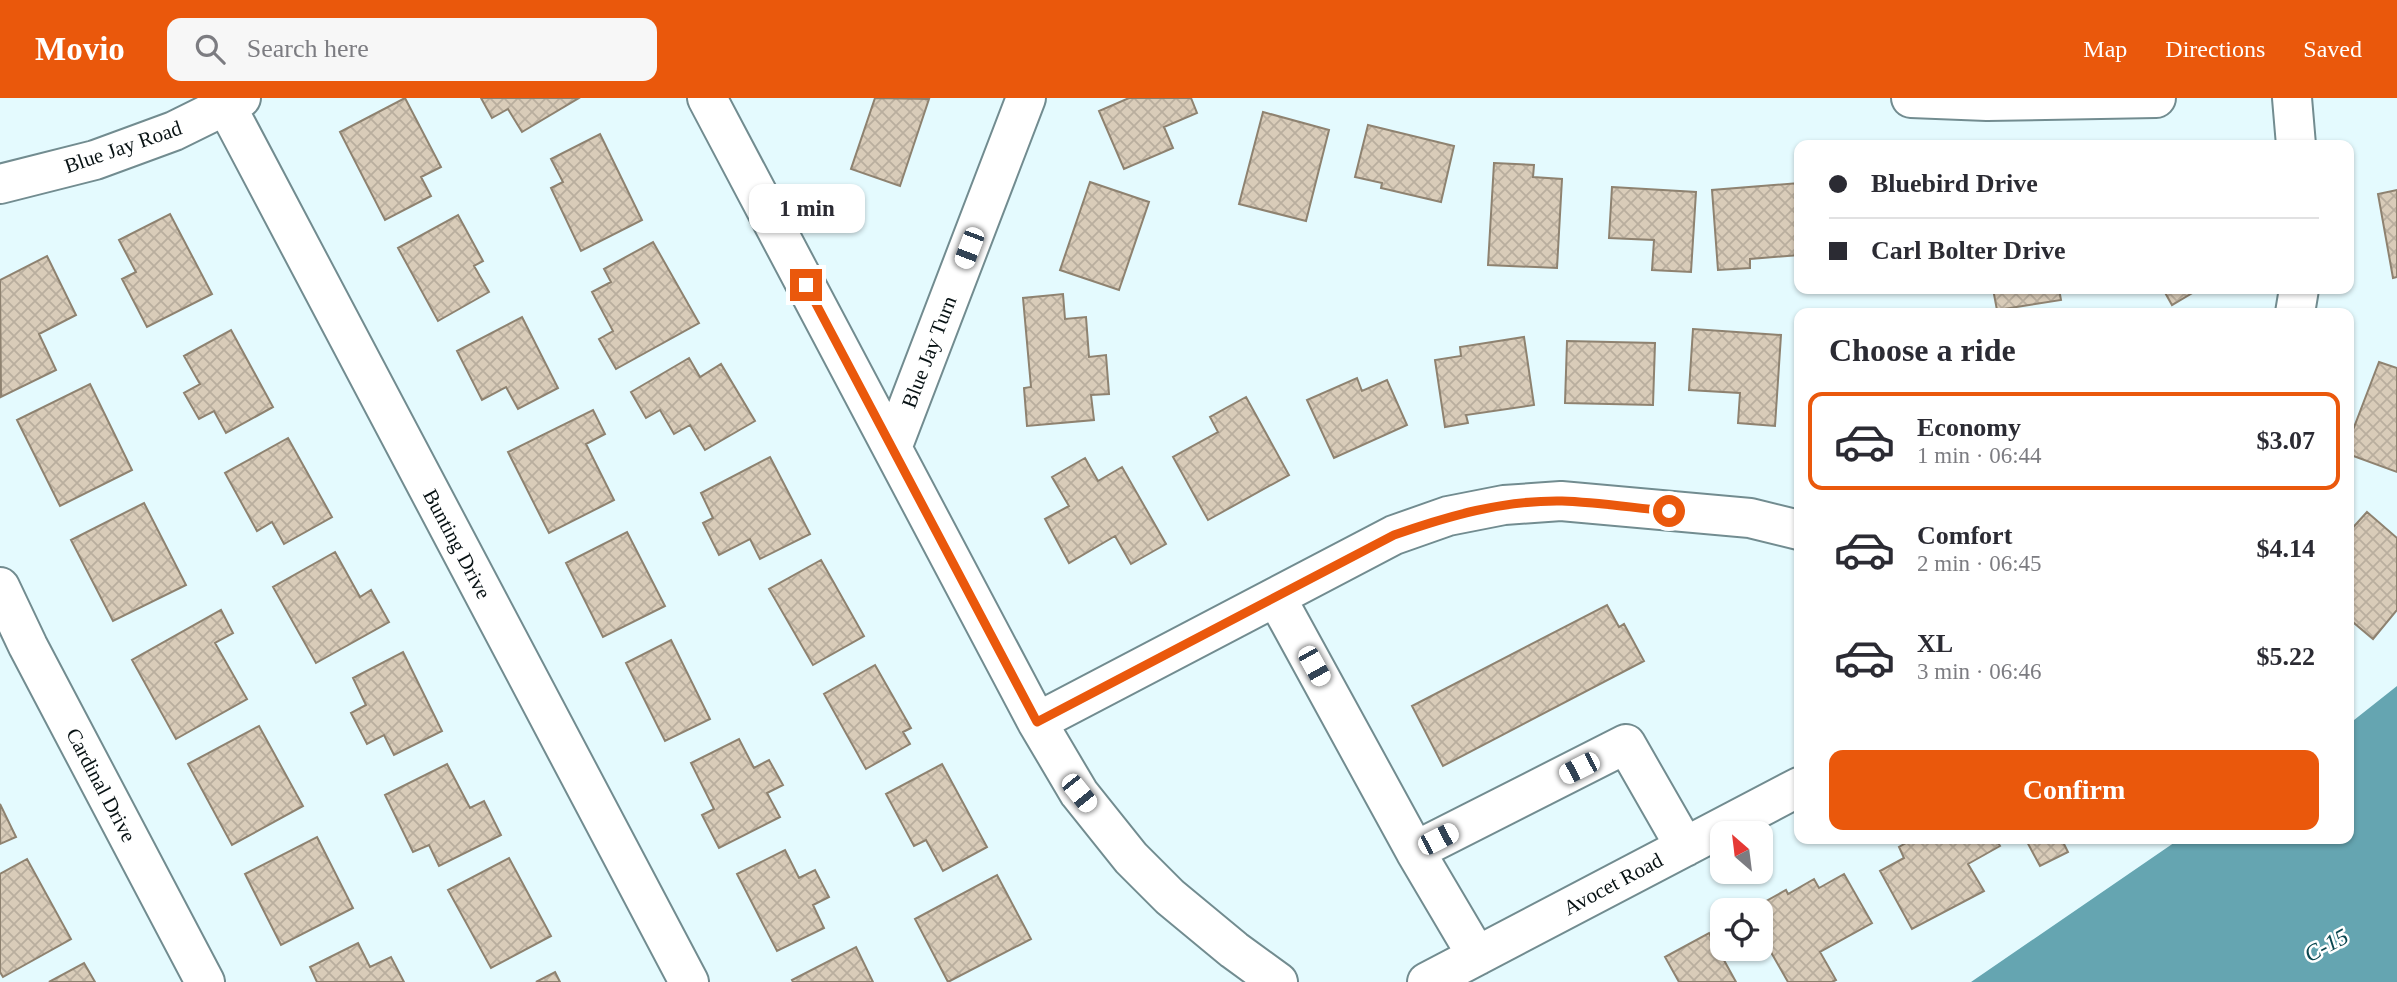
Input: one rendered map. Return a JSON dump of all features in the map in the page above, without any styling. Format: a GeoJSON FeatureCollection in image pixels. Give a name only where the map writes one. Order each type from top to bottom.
{"type":"FeatureCollection","features":[{"type":"Feature","properties":{"kind":"street"},"geometry":{"type":"LineString","coordinates":[[707,98],[1037,722],[1079,793],[1132,858],[1170,897],[1278,982]]}},
{"type":"Feature","properties":{"kind":"street","name":"Blue Jay Turn"},"geometry":{"type":"LineString","coordinates":[[892,448],[1026,98]]}},
{"type":"Feature","properties":{"kind":"street"},"geometry":{"type":"LineString","coordinates":[[1911,98],[1987,101],[2156,98]]}},
{"type":"Feature","properties":{"kind":"street"},"geometry":{"type":"LineString","coordinates":[[2292,98],[2296,140]]}},
{"type":"Feature","properties":{"kind":"street","name":"Blue Jay Road"},"geometry":{"type":"LineString","coordinates":[[0,184],[95,160],[174,131],[229,101]]}},
{"type":"Feature","properties":{"kind":"street","name":"Bunting Drive"},"geometry":{"type":"LineString","coordinates":[[229,101],[689,982]]}},
{"type":"Feature","properties":{"kind":"street"},"geometry":{"type":"LineString","coordinates":[[1037,722],[1394,535],[1448,516],[1504,505],[1561,501],[1750,518],[1794,529]]}},
{"type":"Feature","properties":{"kind":"street","name":"Cardinal Drive"},"geometry":{"type":"LineString","coordinates":[[0,587],[28,646],[205,982]]}},
{"type":"Feature","properties":{"kind":"street"},"geometry":{"type":"LineString","coordinates":[[1276,597],[1415,851],[1477,956]]}},
{"type":"Feature","properties":{"kind":"street"},"geometry":{"type":"LineString","coordinates":[[1415,851],[1626,744],[1685,847]]}},
{"type":"Feature","properties":{"kind":"street","name":"Avocet Road"},"geometry":{"type":"LineString","coordinates":[[1427,982],[1794,790]]}},
{"type":"Feature","properties":{"kind":"water","name":"C-15"},"geometry":{"type":"Polygon","coordinates":[[[2397,686],[2397,982],[1971,982],[2172,844],[2354,844],[2354,720],[2397,686]]]}},
{"type":"Feature","properties":{"kind":"building"},"geometry":{"type":"Polygon","coordinates":[[[405,98],[441,167],[421,177],[431,196],[385,220],[340,132],[405,98]]]}},
{"type":"Feature","properties":{"kind":"building"},"geometry":{"type":"Polygon","coordinates":[[[481,98],[579,98],[522,132],[508,109],[492,118],[481,98]]]}},
{"type":"Feature","properties":{"kind":"building"},"geometry":{"type":"Polygon","coordinates":[[[875,98],[929,99],[900,186],[851,169],[875,98]]]}},
{"type":"Feature","properties":{"kind":"building"},"geometry":{"type":"Polygon","coordinates":[[[1129,98],[1191,98],[1197,113],[1164,127],[1173,148],[1124,169],[1099,111],[1129,98]]]}},
{"type":"Feature","properties":{"kind":"building"},"geometry":{"type":"Polygon","coordinates":[[[1263,112],[1329,130],[1306,221],[1239,204],[1263,112]]]}},
{"type":"Feature","properties":{"kind":"building"},"geometry":{"type":"Polygon","coordinates":[[[1368,125],[1454,146],[1441,202],[1381,188],[1382,183],[1355,177],[1368,125]]]}},
{"type":"Feature","properties":{"kind":"building"},"geometry":{"type":"Polygon","coordinates":[[[600,134],[642,220],[581,251],[551,188],[563,182],[551,159],[600,134]]]}},
{"type":"Feature","properties":{"kind":"building"},"geometry":{"type":"Polygon","coordinates":[[[1494,163],[1534,165],[1533,177],[1562,179],[1557,268],[1488,265],[1494,163]]]}},
{"type":"Feature","properties":{"kind":"building"},"geometry":{"type":"Polygon","coordinates":[[[1090,182],[1149,202],[1119,290],[1060,270],[1090,182]]]}},
{"type":"Feature","properties":{"kind":"building"},"geometry":{"type":"Polygon","coordinates":[[[1794,183],[1794,255],[1750,259],[1750,268],[1718,270],[1712,190],[1794,183]]]}},
{"type":"Feature","properties":{"kind":"building"},"geometry":{"type":"Polygon","coordinates":[[[1612,187],[1696,192],[1691,272],[1652,270],[1654,240],[1609,238],[1612,187]]]}},
{"type":"Feature","properties":{"kind":"building"},"geometry":{"type":"Polygon","coordinates":[[[2397,190],[2397,277],[2393,278],[2378,194],[2397,190]]]}},
{"type":"Feature","properties":{"kind":"building"},"geometry":{"type":"Polygon","coordinates":[[[170,214],[212,294],[147,327],[122,279],[136,272],[119,240],[170,214]]]}},
{"type":"Feature","properties":{"kind":"building"},"geometry":{"type":"Polygon","coordinates":[[[458,215],[483,261],[474,266],[489,292],[438,321],[398,248],[458,215]]]}},
{"type":"Feature","properties":{"kind":"building"},"geometry":{"type":"Polygon","coordinates":[[[653,242],[699,323],[616,369],[599,339],[613,331],[592,292],[611,282],[604,269],[653,242]]]}},
{"type":"Feature","properties":{"kind":"building"},"geometry":{"type":"Polygon","coordinates":[[[47,256],[76,315],[39,334],[56,370],[1,397],[0,280],[47,256]]]}},
{"type":"Feature","properties":{"kind":"building"},"geometry":{"type":"Polygon","coordinates":[[[1063,294],[1065,319],[1086,317],[1089,357],[1106,355],[1109,394],[1091,395],[1094,420],[1027,426],[1024,388],[1031,387],[1023,298],[1063,294]]]}},
{"type":"Feature","properties":{"kind":"building"},"geometry":{"type":"Polygon","coordinates":[[[1994,294],[2060,294],[2061,300],[2010,308],[1997,308],[1994,294]]]}},
{"type":"Feature","properties":{"kind":"building"},"geometry":{"type":"Polygon","coordinates":[[[2166,294],[2191,294],[2172,305],[2166,294]]]}},
{"type":"Feature","properties":{"kind":"building"},"geometry":{"type":"Polygon","coordinates":[[[522,317],[558,388],[518,409],[506,387],[482,400],[457,351],[522,317]]]}},
{"type":"Feature","properties":{"kind":"building"},"geometry":{"type":"Polygon","coordinates":[[[1693,329],[1781,335],[1775,426],[1738,423],[1740,393],[1689,390],[1693,329]]]}},
{"type":"Feature","properties":{"kind":"building"},"geometry":{"type":"Polygon","coordinates":[[[231,330],[273,407],[226,433],[214,411],[199,419],[184,393],[200,384],[184,356],[231,330]]]}},
{"type":"Feature","properties":{"kind":"building"},"geometry":{"type":"Polygon","coordinates":[[[1524,337],[1534,405],[1466,415],[1468,423],[1445,427],[1435,360],[1461,356],[1460,347],[1524,337]]]}},
{"type":"Feature","properties":{"kind":"building"},"geometry":{"type":"Polygon","coordinates":[[[1567,341],[1655,343],[1653,405],[1565,403],[1567,341]]]}},
{"type":"Feature","properties":{"kind":"building"},"geometry":{"type":"Polygon","coordinates":[[[689,358],[700,377],[721,364],[755,421],[705,450],[690,425],[674,434],[660,410],[646,418],[631,392],[689,358]]]}},
{"type":"Feature","properties":{"kind":"building"},"geometry":{"type":"Polygon","coordinates":[[[2379,362],[2397,368],[2397,472],[2354,456],[2354,427],[2379,362]]]}},
{"type":"Feature","properties":{"kind":"building"},"geometry":{"type":"Polygon","coordinates":[[[1357,378],[1362,391],[1387,380],[1407,425],[1334,458],[1307,400],[1357,378]]]}},
{"type":"Feature","properties":{"kind":"building"},"geometry":{"type":"Polygon","coordinates":[[[90,384],[132,470],[60,506],[17,420],[90,384]]]}},
{"type":"Feature","properties":{"kind":"building"},"geometry":{"type":"Polygon","coordinates":[[[1246,397],[1289,475],[1208,520],[1173,457],[1218,432],[1210,417],[1246,397]]]}},
{"type":"Feature","properties":{"kind":"building"},"geometry":{"type":"Polygon","coordinates":[[[593,410],[605,434],[586,444],[614,500],[549,533],[508,452],[593,410]]]}},
{"type":"Feature","properties":{"kind":"building"},"geometry":{"type":"Polygon","coordinates":[[[288,438],[332,517],[284,544],[272,522],[257,531],[225,473],[288,438]]]}},
{"type":"Feature","properties":{"kind":"building"},"geometry":{"type":"Polygon","coordinates":[[[770,457],[810,534],[760,559],[750,539],[719,555],[703,523],[713,518],[701,493],[770,457]]]}},
{"type":"Feature","properties":{"kind":"building"},"geometry":{"type":"Polygon","coordinates":[[[1085,458],[1098,481],[1122,467],[1166,544],[1131,564],[1115,536],[1069,563],[1045,519],[1069,506],[1052,477],[1085,458]]]}},
{"type":"Feature","properties":{"kind":"building"},"geometry":{"type":"Polygon","coordinates":[[[144,503],[186,585],[113,621],[71,540],[144,503]]]}},
{"type":"Feature","properties":{"kind":"building"},"geometry":{"type":"Polygon","coordinates":[[[2367,512],[2397,538],[2397,610],[2373,639],[2354,623],[2354,526],[2367,512]]]}},
{"type":"Feature","properties":{"kind":"building"},"geometry":{"type":"Polygon","coordinates":[[[627,532],[665,606],[603,637],[566,563],[627,532]]]}},
{"type":"Feature","properties":{"kind":"building"},"geometry":{"type":"Polygon","coordinates":[[[335,552],[360,597],[371,590],[389,622],[316,663],[273,587],[335,552]]]}},
{"type":"Feature","properties":{"kind":"building"},"geometry":{"type":"Polygon","coordinates":[[[821,560],[864,636],[813,665],[769,589],[821,560]]]}},
{"type":"Feature","properties":{"kind":"building"},"geometry":{"type":"Polygon","coordinates":[[[1607,605],[1619,627],[1624,624],[1644,661],[1443,766],[1412,706],[1607,605]]]}},
{"type":"Feature","properties":{"kind":"building"},"geometry":{"type":"Polygon","coordinates":[[[221,610],[233,633],[215,643],[247,699],[176,739],[132,660],[221,610]]]}},
{"type":"Feature","properties":{"kind":"building"},"geometry":{"type":"Polygon","coordinates":[[[671,640],[710,719],[665,741],[626,663],[671,640]]]}},
{"type":"Feature","properties":{"kind":"building"},"geometry":{"type":"Polygon","coordinates":[[[403,652],[442,731],[394,755],[384,735],[367,744],[351,713],[366,705],[353,678],[403,652]]]}},
{"type":"Feature","properties":{"kind":"building"},"geometry":{"type":"Polygon","coordinates":[[[875,665],[911,728],[903,732],[910,744],[866,769],[824,694],[875,665]]]}},
{"type":"Feature","properties":{"kind":"building"},"geometry":{"type":"Polygon","coordinates":[[[259,726],[303,806],[232,845],[188,764],[259,726]]]}},
{"type":"Feature","properties":{"kind":"building"},"geometry":{"type":"Polygon","coordinates":[[[739,739],[754,768],[769,760],[783,785],[767,793],[780,817],[719,848],[702,815],[714,809],[691,763],[739,739]]]}},
{"type":"Feature","properties":{"kind":"building"},"geometry":{"type":"Polygon","coordinates":[[[447,764],[470,808],[484,801],[501,835],[439,866],[429,845],[413,852],[385,795],[447,764]]]}},
{"type":"Feature","properties":{"kind":"building"},"geometry":{"type":"Polygon","coordinates":[[[942,764],[987,847],[943,871],[926,840],[914,846],[886,794],[942,764]]]}},
{"type":"Feature","properties":{"kind":"building"},"geometry":{"type":"Polygon","coordinates":[[[0,804],[16,837],[0,844],[0,804]]]}},
{"type":"Feature","properties":{"kind":"building"},"geometry":{"type":"Polygon","coordinates":[[[317,837],[353,908],[281,945],[245,874],[317,837]]]}},
{"type":"Feature","properties":{"kind":"building"},"geometry":{"type":"Polygon","coordinates":[[[1904,844],[2000,846],[1968,864],[1984,891],[1912,929],[1880,871],[1904,858],[1899,847],[1904,844]]]}},
{"type":"Feature","properties":{"kind":"building"},"geometry":{"type":"Polygon","coordinates":[[[2028,844],[2064,844],[2068,852],[2040,866],[2028,844]]]}},
{"type":"Feature","properties":{"kind":"building"},"geometry":{"type":"Polygon","coordinates":[[[785,850],[799,878],[815,870],[829,897],[813,905],[824,928],[777,951],[737,874],[785,850]]]}},
{"type":"Feature","properties":{"kind":"building"},"geometry":{"type":"Polygon","coordinates":[[[509,858],[551,936],[491,968],[448,890],[509,858]]]}},
{"type":"Feature","properties":{"kind":"building"},"geometry":{"type":"Polygon","coordinates":[[[27,859],[71,939],[3,977],[0,972],[0,874],[27,859]]]}},
{"type":"Feature","properties":{"kind":"building"},"geometry":{"type":"Polygon","coordinates":[[[1844,874],[1872,923],[1820,952],[1836,980],[1788,982],[1773,956],[1772,898],[1786,890],[1788,894],[1814,879],[1819,888],[1844,874]]]}},
{"type":"Feature","properties":{"kind":"building"},"geometry":{"type":"Polygon","coordinates":[[[997,875],[1031,939],[948,982],[915,919],[997,875]]]}},
{"type":"Feature","properties":{"kind":"building"},"geometry":{"type":"Polygon","coordinates":[[[1709,933],[1710,961],[1724,961],[1736,982],[1679,982],[1665,957],[1709,933]]]}},
{"type":"Feature","properties":{"kind":"building"},"geometry":{"type":"Polygon","coordinates":[[[358,943],[370,967],[391,957],[404,982],[317,982],[310,967],[358,943]]]}},
{"type":"Feature","properties":{"kind":"building"},"geometry":{"type":"Polygon","coordinates":[[[856,947],[873,982],[793,982],[792,980],[856,947]]]}},
{"type":"Feature","properties":{"kind":"building"},"geometry":{"type":"Polygon","coordinates":[[[84,963],[95,982],[49,982],[84,963]]]}},
{"type":"Feature","properties":{"kind":"building"},"geometry":{"type":"Polygon","coordinates":[[[555,972],[560,982],[536,982],[555,972]]]}},
{"type":"Feature","properties":{"kind":"route"},"geometry":{"type":"LineString","coordinates":[[806,285],[1037,722],[1394,535],[1448,516],[1504,505],[1561,501],[1669,511]]}}]}
